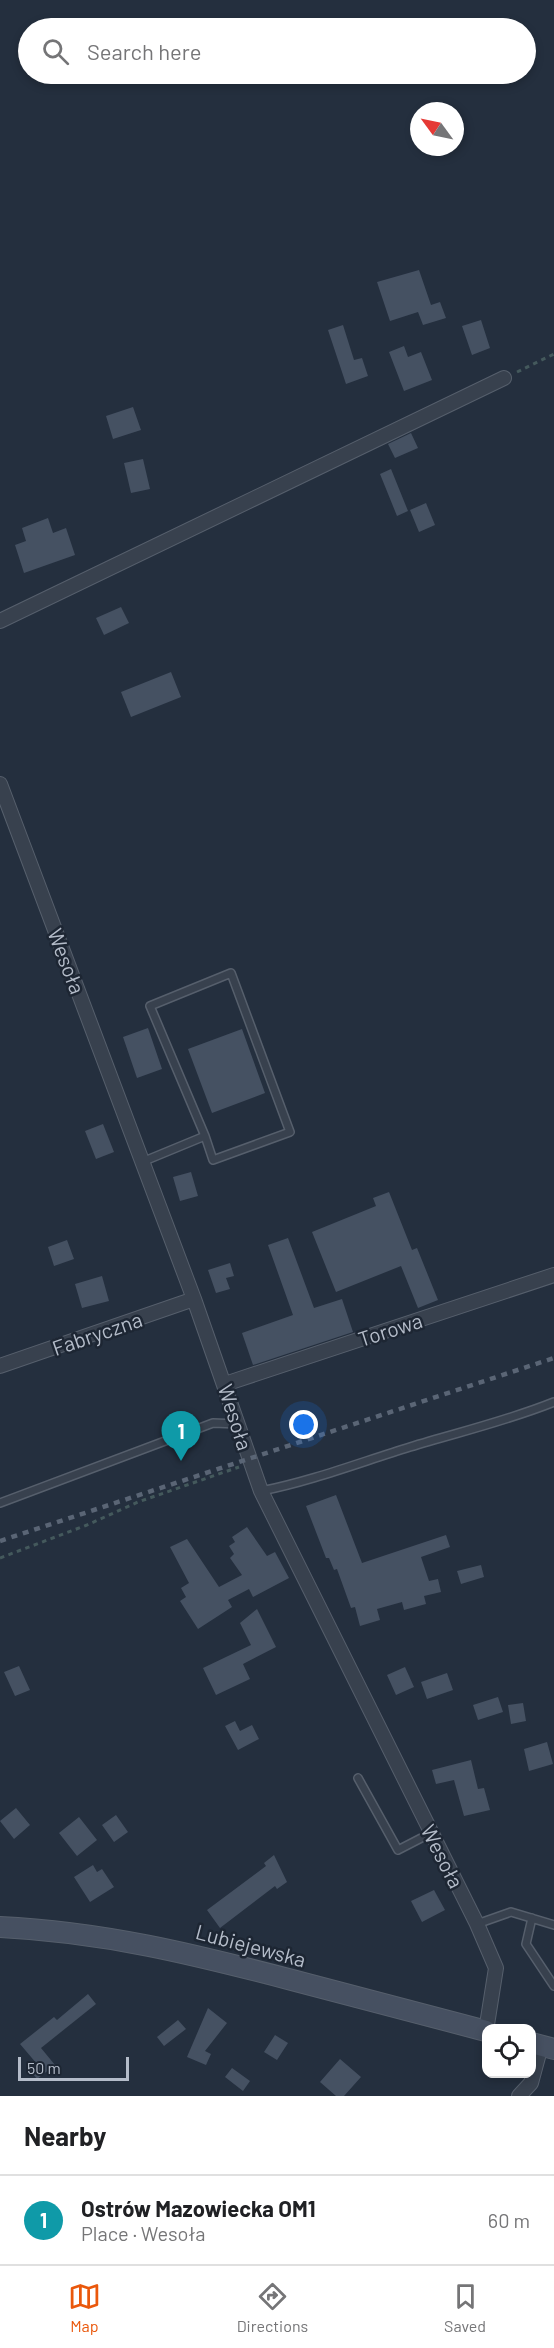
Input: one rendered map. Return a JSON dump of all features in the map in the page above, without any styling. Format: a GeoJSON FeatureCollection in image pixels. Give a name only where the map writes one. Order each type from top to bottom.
{"type":"FeatureCollection","features":[{"type":"Feature","properties":{"kind":"main road","name":"Lubiejewska"},"geometry":{"type":"LineString","coordinates":[[0,1927],[125,1940],[180,1951],[482,2030]]}},
{"type":"Feature","properties":{"kind":"street"},"geometry":{"type":"LineString","coordinates":[[0,621],[504,378]]}},
{"type":"Feature","properties":{"kind":"street","name":"Wesoła"},"geometry":{"type":"LineString","coordinates":[[0,784],[194,1299],[261,1491],[477,1924],[496,1968],[487,2024]]}},
{"type":"Feature","properties":{"kind":"street","name":"Torowa"},"geometry":{"type":"LineString","coordinates":[[225,1384],[554,1275]]}},
{"type":"Feature","properties":{"kind":"street","name":"Fabryczna"},"geometry":{"type":"LineString","coordinates":[[0,1366],[194,1299]]}},
{"type":"Feature","properties":{"kind":"street"},"geometry":{"type":"LineString","coordinates":[[519,2096],[531,2083],[542,2046]]}},
{"type":"Feature","properties":{"kind":"lane"},"geometry":{"type":"LineString","coordinates":[[231,973],[291,1132],[213,1160],[205,1136],[150,1006],[231,973]]}},
{"type":"Feature","properties":{"kind":"lane"},"geometry":{"type":"LineString","coordinates":[[142,1162],[205,1136]]}},
{"type":"Feature","properties":{"kind":"lane"},"geometry":{"type":"LineString","coordinates":[[261,1491],[290,1485],[410,1447],[484,1427],[554,1401]]}},
{"type":"Feature","properties":{"kind":"lane"},"geometry":{"type":"LineString","coordinates":[[0,1503],[213,1423],[238,1424]]}},
{"type":"Feature","properties":{"kind":"lane"},"geometry":{"type":"LineString","coordinates":[[358,1778],[398,1850],[431,1833]]}},
{"type":"Feature","properties":{"kind":"lane"},"geometry":{"type":"LineString","coordinates":[[477,1924],[511,1912],[554,1924]]}},
{"type":"Feature","properties":{"kind":"lane"},"geometry":{"type":"LineString","coordinates":[[532,1918],[526,1944],[554,1986]]}},
{"type":"Feature","properties":{"kind":"path"},"geometry":{"type":"LineString","coordinates":[[504,378],[554,354]]}},
{"type":"Feature","properties":{"kind":"path"},"geometry":{"type":"LineString","coordinates":[[0,1558],[87,1525],[138,1502],[251,1463]]}},
{"type":"Feature","properties":{"kind":"building"},"geometry":{"type":"Polygon","coordinates":[[[419,270],[431,305],[440,302],[446,318],[423,325],[418,312],[390,321],[377,282],[419,270]]]}},
{"type":"Feature","properties":{"kind":"building"},"geometry":{"type":"Polygon","coordinates":[[[481,320],[490,348],[472,355],[462,326],[481,320]]]}},
{"type":"Feature","properties":{"kind":"building"},"geometry":{"type":"Polygon","coordinates":[[[343,325],[354,360],[362,358],[368,376],[346,384],[328,330],[343,325]]]}},
{"type":"Feature","properties":{"kind":"building"},"geometry":{"type":"Polygon","coordinates":[[[404,346],[408,357],[421,352],[432,380],[404,391],[389,352],[404,346]]]}},
{"type":"Feature","properties":{"kind":"building"},"geometry":{"type":"Polygon","coordinates":[[[133,407],[141,430],[113,439],[106,416],[133,407]]]}},
{"type":"Feature","properties":{"kind":"building"},"geometry":{"type":"Polygon","coordinates":[[[411,433],[418,448],[395,458],[388,444],[411,433]]]}},
{"type":"Feature","properties":{"kind":"building"},"geometry":{"type":"Polygon","coordinates":[[[143,459],[150,489],[131,493],[124,463],[143,459]]]}},
{"type":"Feature","properties":{"kind":"building"},"geometry":{"type":"Polygon","coordinates":[[[391,469],[408,511],[397,516],[380,474],[391,469]]]}},
{"type":"Feature","properties":{"kind":"building"},"geometry":{"type":"Polygon","coordinates":[[[426,503],[435,525],[419,532],[410,510],[426,503]]]}},
{"type":"Feature","properties":{"kind":"building"},"geometry":{"type":"Polygon","coordinates":[[[48,518],[53,533],[66,528],[75,555],[24,573],[15,545],[26,541],[22,528],[48,518]]]}},
{"type":"Feature","properties":{"kind":"building"},"geometry":{"type":"Polygon","coordinates":[[[121,607],[129,623],[104,635],[96,618],[121,607]]]}},
{"type":"Feature","properties":{"kind":"building"},"geometry":{"type":"Polygon","coordinates":[[[171,672],[181,697],[131,717],[121,692],[171,672]]]}},
{"type":"Feature","properties":{"kind":"building"},"geometry":{"type":"Polygon","coordinates":[[[148,1028],[162,1069],[137,1078],[123,1037],[148,1028]]]}},
{"type":"Feature","properties":{"kind":"building"},"geometry":{"type":"Polygon","coordinates":[[[242,1029],[265,1093],[212,1113],[188,1049],[242,1029]]]}},
{"type":"Feature","properties":{"kind":"building"},"geometry":{"type":"Polygon","coordinates":[[[103,1124],[114,1152],[96,1159],[85,1131],[103,1124]]]}},
{"type":"Feature","properties":{"kind":"building"},"geometry":{"type":"Polygon","coordinates":[[[191,1172],[198,1196],[180,1201],[173,1177],[191,1172]]]}},
{"type":"Feature","properties":{"kind":"building"},"geometry":{"type":"Polygon","coordinates":[[[389,1192],[412,1250],[417,1248],[438,1300],[418,1308],[401,1266],[336,1292],[312,1232],[376,1206],[373,1198],[389,1192]]]}},
{"type":"Feature","properties":{"kind":"building"},"geometry":{"type":"Polygon","coordinates":[[[288,1238],[314,1308],[342,1299],[353,1332],[253,1365],[242,1333],[293,1315],[268,1245],[288,1238]]]}},
{"type":"Feature","properties":{"kind":"building"},"geometry":{"type":"Polygon","coordinates":[[[67,1240],[74,1259],[54,1266],[48,1247],[67,1240]]]}},
{"type":"Feature","properties":{"kind":"building"},"geometry":{"type":"Polygon","coordinates":[[[230,1263],[234,1276],[226,1278],[230,1289],[216,1293],[208,1270],[230,1263]]]}},
{"type":"Feature","properties":{"kind":"building"},"geometry":{"type":"Polygon","coordinates":[[[102,1276],[109,1301],[82,1308],[75,1284],[102,1276]]]}},
{"type":"Feature","properties":{"kind":"building"},"geometry":{"type":"Polygon","coordinates":[[[336,1495],[362,1563],[446,1535],[450,1547],[421,1557],[429,1581],[438,1579],[441,1592],[424,1596],[426,1604],[404,1610],[402,1602],[377,1609],[380,1620],[360,1626],[355,1607],[351,1608],[337,1569],[334,1570],[329,1558],[326,1558],[306,1506],[336,1495]]]}},
{"type":"Feature","properties":{"kind":"building"},"geometry":{"type":"Polygon","coordinates":[[[247,1527],[267,1556],[275,1552],[289,1578],[253,1597],[249,1589],[228,1600],[232,1607],[198,1629],[180,1601],[186,1597],[181,1588],[189,1583],[170,1547],[187,1539],[219,1587],[242,1575],[230,1558],[234,1554],[229,1546],[235,1542],[232,1537],[247,1527]]]}},
{"type":"Feature","properties":{"kind":"building"},"geometry":{"type":"Polygon","coordinates":[[[481,1565],[484,1577],[461,1584],[457,1571],[481,1565]]]}},
{"type":"Feature","properties":{"kind":"building"},"geometry":{"type":"Polygon","coordinates":[[[257,1609],[276,1647],[243,1664],[250,1679],[216,1695],[203,1668],[251,1645],[240,1623],[257,1609]]]}},
{"type":"Feature","properties":{"kind":"building"},"geometry":{"type":"Polygon","coordinates":[[[19,1666],[30,1690],[15,1696],[4,1672],[19,1666]]]}},
{"type":"Feature","properties":{"kind":"building"},"geometry":{"type":"Polygon","coordinates":[[[405,1667],[414,1687],[396,1695],[387,1675],[405,1667]]]}},
{"type":"Feature","properties":{"kind":"building"},"geometry":{"type":"Polygon","coordinates":[[[447,1673],[453,1690],[427,1699],[421,1682],[447,1673]]]}},
{"type":"Feature","properties":{"kind":"building"},"geometry":{"type":"Polygon","coordinates":[[[498,1697],[503,1712],[478,1720],[473,1705],[498,1697]]]}},
{"type":"Feature","properties":{"kind":"building"},"geometry":{"type":"Polygon","coordinates":[[[523,1703],[526,1721],[511,1724],[508,1705],[523,1703]]]}},
{"type":"Feature","properties":{"kind":"building"},"geometry":{"type":"Polygon","coordinates":[[[235,1721],[240,1731],[252,1725],[259,1739],[238,1750],[225,1726],[235,1721]]]}},
{"type":"Feature","properties":{"kind":"building"},"geometry":{"type":"Polygon","coordinates":[[[547,1742],[553,1764],[529,1771],[524,1749],[547,1742]]]}},
{"type":"Feature","properties":{"kind":"building"},"geometry":{"type":"Polygon","coordinates":[[[471,1760],[478,1789],[484,1788],[490,1810],[464,1816],[454,1780],[436,1784],[432,1770],[471,1760]]]}},
{"type":"Feature","properties":{"kind":"building"},"geometry":{"type":"Polygon","coordinates":[[[16,1808],[30,1825],[14,1839],[0,1821],[16,1808]]]}},
{"type":"Feature","properties":{"kind":"building"},"geometry":{"type":"Polygon","coordinates":[[[116,1815],[128,1832],[114,1842],[102,1825],[116,1815]]]}},
{"type":"Feature","properties":{"kind":"building"},"geometry":{"type":"Polygon","coordinates":[[[79,1817],[97,1840],[77,1856],[59,1833],[79,1817]]]}},
{"type":"Feature","properties":{"kind":"building"},"geometry":{"type":"Polygon","coordinates":[[[274,1855],[287,1882],[277,1889],[275,1886],[220,1928],[207,1910],[266,1866],[264,1863],[274,1855]]]}},
{"type":"Feature","properties":{"kind":"building"},"geometry":{"type":"Polygon","coordinates":[[[93,1865],[97,1872],[102,1869],[114,1887],[90,1902],[74,1877],[93,1865]]]}},
{"type":"Feature","properties":{"kind":"building"},"geometry":{"type":"Polygon","coordinates":[[[434,1890],[445,1910],[422,1922],[411,1901],[434,1890]]]}},
{"type":"Feature","properties":{"kind":"building"},"geometry":{"type":"Polygon","coordinates":[[[88,1994],[96,2004],[41,2048],[55,2065],[37,2079],[30,2070],[37,2064],[20,2044],[54,2017],[57,2020],[88,1994]]]}},
{"type":"Feature","properties":{"kind":"building"},"geometry":{"type":"Polygon","coordinates":[[[208,2008],[227,2023],[205,2051],[211,2054],[206,2065],[187,2057],[208,2008]]]}},
{"type":"Feature","properties":{"kind":"building"},"geometry":{"type":"Polygon","coordinates":[[[178,2020],[186,2029],[164,2046],[157,2037],[178,2020]]]}},
{"type":"Feature","properties":{"kind":"building"},"geometry":{"type":"Polygon","coordinates":[[[275,2035],[288,2043],[277,2060],[264,2052],[275,2035]]]}},
{"type":"Feature","properties":{"kind":"building"},"geometry":{"type":"Polygon","coordinates":[[[340,2059],[361,2077],[344,2096],[336,2096],[320,2082],[340,2059]]]}},
{"type":"Feature","properties":{"kind":"building"},"geometry":{"type":"Polygon","coordinates":[[[232,2068],[250,2081],[243,2091],[225,2077],[232,2068]]]}},
{"type":"Feature","properties":{"kind":"railway"},"geometry":{"type":"LineString","coordinates":[[0,1541],[554,1358]]}},
{"type":"Feature","properties":{"kind":"place","name":"Ostrów Mazowiecka OM1"},"geometry":{"type":"Point","coordinates":[181,1461]}}]}
